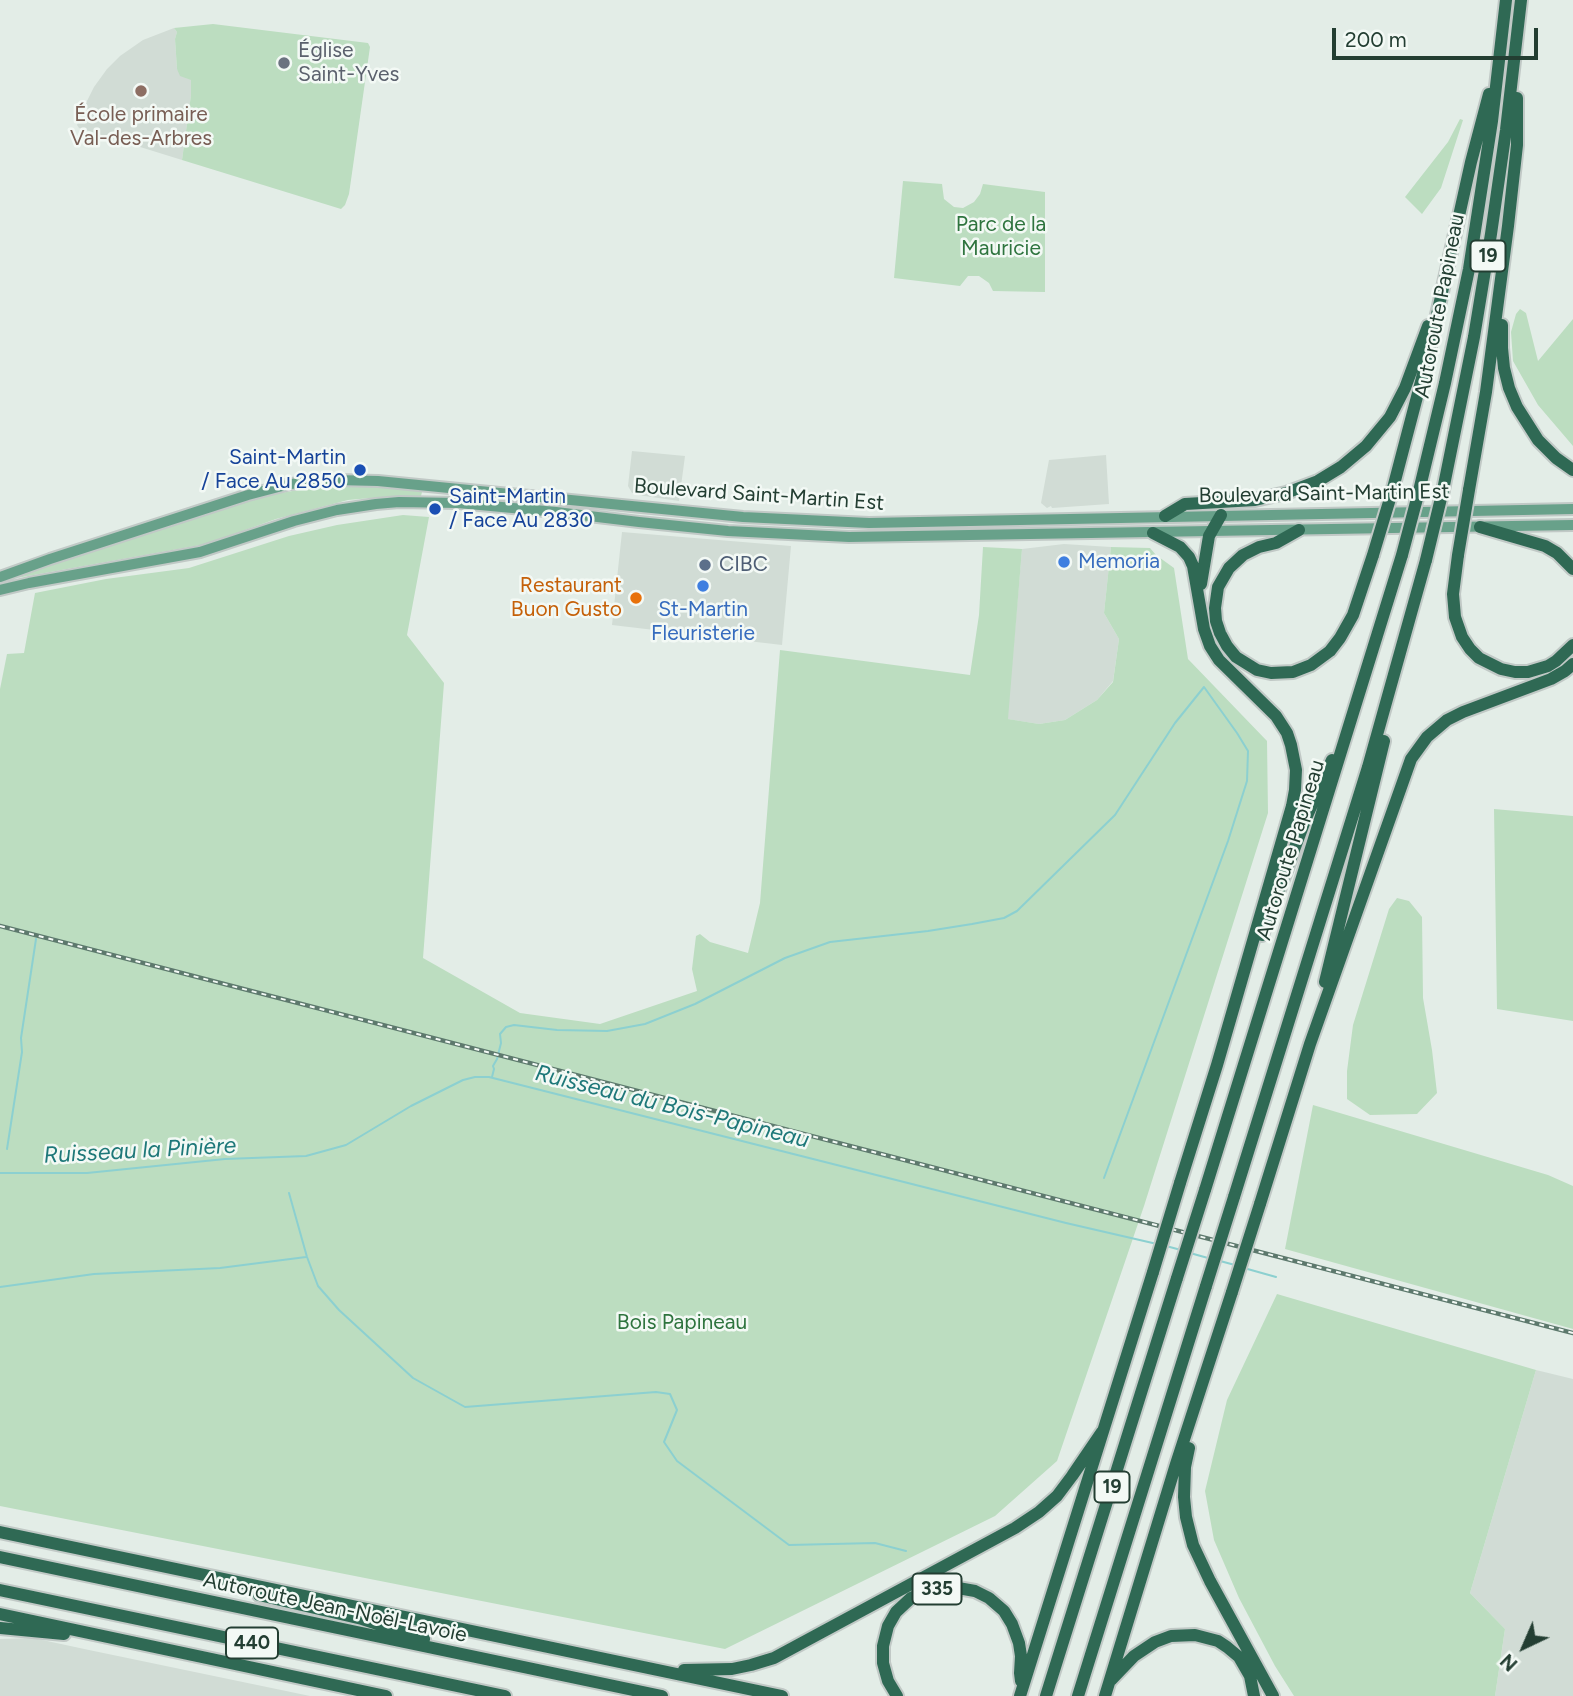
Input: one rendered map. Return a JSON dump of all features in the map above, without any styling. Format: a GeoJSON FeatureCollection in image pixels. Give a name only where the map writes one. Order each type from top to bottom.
{"type":"FeatureCollection","features":[{"type":"Feature","properties":{"kind":"highway","name":"Autoroute Papineau"},"geometry":{"type":"LineString","coordinates":[[1046,1696],[1402,555],[1445,383],[1469,269],[1487,160],[1506,0]]}},
{"type":"Feature","properties":{"kind":"highway","name":"Autoroute Papineau"},"geometry":{"type":"LineString","coordinates":[[1077,1696],[1368,767],[1422,578],[1474,337],[1508,119],[1521,0]]}},
{"type":"Feature","properties":{"kind":"highway"},"geometry":{"type":"LineString","coordinates":[[1519,19],[1517,145],[1486,392],[1453,594],[1455,617],[1462,637],[1479,658],[1501,669],[1515,672],[1534,671],[1556,662],[1573,645]]}},
{"type":"Feature","properties":{"kind":"highway"},"geometry":{"type":"LineString","coordinates":[[1299,530],[1276,543],[1242,555],[1224,574],[1216,594],[1216,621],[1223,639],[1236,657],[1257,670],[1293,673],[1311,665],[1330,651],[1353,615],[1392,492],[1419,391],[1471,162],[1501,53]]}},
{"type":"Feature","properties":{"kind":"highway"},"geometry":{"type":"LineString","coordinates":[[1499,294],[1503,316],[1503,362],[1514,401],[1523,420],[1538,440],[1573,470]]}},
{"type":"Feature","properties":{"kind":"highway"},"geometry":{"type":"LineString","coordinates":[[1165,516],[1185,504],[1255,499],[1286,493],[1318,481],[1349,461],[1374,438],[1395,408],[1441,297]]}},
{"type":"Feature","properties":{"kind":"highway"},"geometry":{"type":"LineString","coordinates":[[1200,602],[1202,570],[1211,531],[1221,515]]}},
{"type":"Feature","properties":{"kind":"highway"},"geometry":{"type":"LineString","coordinates":[[1480,527],[1545,547],[1563,558],[1573,569]]}},
{"type":"Feature","properties":{"kind":"highway"},"geometry":{"type":"LineString","coordinates":[[1022,1692],[1217,1065],[1295,790],[1293,751],[1276,716],[1223,664],[1213,650],[1204,629],[1189,557],[1180,547],[1153,533]]}},
{"type":"Feature","properties":{"kind":"highway"},"geometry":{"type":"LineString","coordinates":[[1310,1044],[1362,837],[1422,578]]}},
{"type":"Feature","properties":{"kind":"highway"},"geometry":{"type":"LineString","coordinates":[[1105,1696],[1310,1044],[1404,773],[1418,747],[1437,727],[1452,717],[1551,679],[1573,664]]}},
{"type":"Feature","properties":{"kind":"highway"},"geometry":{"type":"LineString","coordinates":[[1217,1065],[1306,818],[1355,709]]}},
{"type":"Feature","properties":{"kind":"highway"},"geometry":{"type":"LineString","coordinates":[[1207,1373],[1185,1468],[1184,1497],[1188,1528],[1200,1561],[1273,1696]]}},
{"type":"Feature","properties":{"kind":"highway"},"geometry":{"type":"LineString","coordinates":[[660,1671],[745,1667],[774,1658],[810,1640],[1027,1521],[1045,1507],[1068,1482],[1102,1432]]}},
{"type":"Feature","properties":{"kind":"highway"},"geometry":{"type":"LineString","coordinates":[[0,1532],[782,1696]]}},
{"type":"Feature","properties":{"kind":"highway","name":"Autoroute Jean-Noël-Lavoie"},"geometry":{"type":"LineString","coordinates":[[0,1558],[662,1696]]}},
{"type":"Feature","properties":{"kind":"highway"},"geometry":{"type":"LineString","coordinates":[[213,1577],[262,1596],[362,1619],[488,1660]]}},
{"type":"Feature","properties":{"kind":"highway","name":"335"},"geometry":{"type":"LineString","coordinates":[[897,1696],[888,1681],[883,1663],[883,1646],[888,1626],[896,1612],[911,1598],[931,1590],[948,1588],[979,1593],[994,1601],[1007,1615],[1015,1629],[1020,1647],[1022,1692]]}},
{"type":"Feature","properties":{"kind":"highway","name":"440"},"geometry":{"type":"LineString","coordinates":[[0,1590],[505,1696]]}},
{"type":"Feature","properties":{"kind":"highway"},"geometry":{"type":"LineString","coordinates":[[0,1614],[386,1696]]}},
{"type":"Feature","properties":{"kind":"highway"},"geometry":{"type":"LineString","coordinates":[[0,1628],[106,1637]]}},
{"type":"Feature","properties":{"kind":"highway"},"geometry":{"type":"LineString","coordinates":[[1109,1683],[1134,1656],[1149,1645],[1166,1638],[1189,1635],[1206,1637],[1235,1653],[1248,1671],[1254,1696]]}},
{"type":"Feature","properties":{"kind":"main road","name":"Boulevard Saint-Martin Est"},"geometry":{"type":"LineString","coordinates":[[0,577],[248,495],[290,484],[336,480],[378,481],[674,512],[869,523],[1573,509]]}},
{"type":"Feature","properties":{"kind":"main road","name":"Boulevard Saint-Martin Est"},"geometry":{"type":"LineString","coordinates":[[0,590],[200,552],[318,515],[388,503],[458,503],[692,527],[796,535],[888,537],[1573,526]]}},
{"type":"Feature","properties":{"kind":"shaded area","name":"École primaire Val-des-Arbres"},"geometry":{"type":"Polygon","coordinates":[[[174,28],[177,32],[177,69],[191,79],[182,160],[79,128],[77,125],[84,107],[107,69],[143,40],[174,28]]]}},
{"type":"Feature","properties":{"kind":"shaded area"},"geometry":{"type":"Polygon","coordinates":[[[632,451],[685,456],[679,501],[632,493],[628,486],[632,451]]]}},
{"type":"Feature","properties":{"kind":"shaded area"},"geometry":{"type":"Polygon","coordinates":[[[1106,455],[1109,504],[1047,508],[1041,503],[1049,460],[1106,455]]]}},
{"type":"Feature","properties":{"kind":"shaded area"},"geometry":{"type":"Polygon","coordinates":[[[622,532],[791,546],[782,645],[612,625],[622,532]]]}},
{"type":"Feature","properties":{"kind":"shaded area"},"geometry":{"type":"Polygon","coordinates":[[[1064,544],[1111,547],[1104,613],[1119,639],[1113,681],[1097,700],[1065,720],[1039,724],[1007,719],[1022,549],[1064,544]]]}},
{"type":"Feature","properties":{"kind":"shaded area"},"geometry":{"type":"Polygon","coordinates":[[[1536,1370],[1573,1379],[1573,1696],[1495,1696],[1505,1629],[1470,1593],[1536,1370]]]}},
{"type":"Feature","properties":{"kind":"shaded area"},"geometry":{"type":"Polygon","coordinates":[[[33,1638],[310,1696],[0,1696],[0,1639],[33,1638]]]}},
{"type":"Feature","properties":{"kind":"green space"},"geometry":{"type":"Polygon","coordinates":[[[213,24],[368,43],[370,47],[349,194],[341,209],[182,160],[191,80],[180,76],[177,69],[177,32],[174,28],[213,24]]]}},
{"type":"Feature","properties":{"kind":"green space"},"geometry":{"type":"Polygon","coordinates":[[[1460,119],[1463,120],[1441,188],[1422,214],[1405,197],[1448,142],[1460,119]]]}},
{"type":"Feature","properties":{"kind":"green space","name":"Parc de la Mauricie"},"geometry":{"type":"Polygon","coordinates":[[[903,181],[942,184],[944,199],[954,207],[963,208],[974,202],[983,184],[1045,192],[1045,292],[993,291],[989,283],[979,276],[968,276],[960,286],[894,278],[903,181]]]}},
{"type":"Feature","properties":{"kind":"green space"},"geometry":{"type":"Polygon","coordinates":[[[1520,309],[1526,313],[1538,361],[1573,319],[1573,446],[1538,405],[1513,361],[1511,332],[1520,309]]]}},
{"type":"Feature","properties":{"kind":"green space"},"geometry":{"type":"Polygon","coordinates":[[[317,487],[421,489],[422,492],[421,496],[348,500],[276,519],[206,544],[17,578],[57,562],[268,495],[317,487]]]}},
{"type":"Feature","properties":{"kind":"green space","name":"Bois Papineau"},"geometry":{"type":"Polygon","coordinates":[[[403,515],[429,517],[407,635],[444,683],[423,958],[520,1013],[600,1024],[697,991],[692,969],[696,936],[700,934],[710,942],[748,953],[760,903],[780,650],[970,675],[979,615],[983,547],[1022,549],[1008,719],[1039,724],[1065,720],[1097,700],[1113,682],[1119,639],[1104,613],[1111,547],[1150,548],[1174,568],[1188,659],[1267,741],[1268,813],[1144,1206],[1057,1461],[995,1516],[725,1649],[0,1506],[0,689],[7,654],[24,653],[35,593],[106,579],[189,568],[289,536],[337,525],[403,515]]]}},
{"type":"Feature","properties":{"kind":"green space"},"geometry":{"type":"Polygon","coordinates":[[[1494,809],[1573,816],[1573,1021],[1497,1009],[1494,809]]]}},
{"type":"Feature","properties":{"kind":"green space"},"geometry":{"type":"Polygon","coordinates":[[[1397,898],[1409,901],[1422,917],[1423,998],[1437,1093],[1417,1114],[1370,1115],[1347,1099],[1347,1071],[1353,1025],[1389,909],[1397,898]]]}},
{"type":"Feature","properties":{"kind":"green space"},"geometry":{"type":"Polygon","coordinates":[[[1313,1105],[1548,1175],[1573,1186],[1573,1329],[1285,1249],[1313,1105]]]}},
{"type":"Feature","properties":{"kind":"green space"},"geometry":{"type":"Polygon","coordinates":[[[1277,1294],[1536,1370],[1470,1593],[1505,1629],[1495,1696],[1294,1696],[1275,1666],[1239,1598],[1214,1540],[1205,1491],[1227,1400],[1277,1294]]]}},
{"type":"Feature","properties":{"kind":"waterway"},"geometry":{"type":"LineString","coordinates":[[492,1077],[501,1043],[500,1034],[506,1027],[514,1025],[557,1030],[607,1031],[645,1024],[695,1004],[785,958],[830,942],[972,924],[1004,918],[1017,911],[1115,815],[1175,723],[1204,687],[1248,751],[1247,781],[1228,841],[1104,1178]]}},
{"type":"Feature","properties":{"kind":"waterway"},"geometry":{"type":"LineString","coordinates":[[7,1149],[36,939]]}},
{"type":"Feature","properties":{"kind":"waterway","name":"Ruisseau du Bois-Papineau"},"geometry":{"type":"LineString","coordinates":[[0,1173],[87,1173],[225,1159],[306,1156],[346,1145],[411,1106],[463,1080],[489,1077],[1157,1244]]}},
{"type":"Feature","properties":{"kind":"waterway"},"geometry":{"type":"LineString","coordinates":[[289,1193],[318,1286],[339,1310],[413,1378],[465,1407],[656,1392],[670,1394],[677,1410],[664,1442],[677,1461],[789,1545],[875,1543],[906,1551]]}},
{"type":"Feature","properties":{"kind":"waterway"},"geometry":{"type":"LineString","coordinates":[[1166,1246],[1181,1250]]}},
{"type":"Feature","properties":{"kind":"waterway"},"geometry":{"type":"LineString","coordinates":[[1190,1253],[1208,1258]]}},
{"type":"Feature","properties":{"kind":"waterway"},"geometry":{"type":"LineString","coordinates":[[0,1287],[94,1274],[220,1268],[306,1257]]}},
{"type":"Feature","properties":{"kind":"waterway"},"geometry":{"type":"LineString","coordinates":[[1220,1261],[1235,1265]]}},
{"type":"Feature","properties":{"kind":"waterway"},"geometry":{"type":"LineString","coordinates":[[1244,1268],[1276,1277]]}},
{"type":"Feature","properties":{"kind":"railway"},"geometry":{"type":"LineString","coordinates":[[0,926],[1573,1333]]}},
{"type":"Feature","properties":{"kind":"place","name":"Église Saint-Yves"},"geometry":{"type":"Point","coordinates":[284,63]}},
{"type":"Feature","properties":{"kind":"place","name":"École primaire Val-des-Arbres"},"geometry":{"type":"Point","coordinates":[141,91]}},
{"type":"Feature","properties":{"kind":"place","name":"Saint-Martin / Face Au 2850"},"geometry":{"type":"Point","coordinates":[360,470]}},
{"type":"Feature","properties":{"kind":"place","name":"Saint-Martin / Face Au 2830"},"geometry":{"type":"Point","coordinates":[435,509]}},
{"type":"Feature","properties":{"kind":"place","name":"Memoria"},"geometry":{"type":"Point","coordinates":[1064,562]}},
{"type":"Feature","properties":{"kind":"place","name":"CIBC"},"geometry":{"type":"Point","coordinates":[705,565]}},
{"type":"Feature","properties":{"kind":"place","name":"St-Martin Fleuristerie"},"geometry":{"type":"Point","coordinates":[703,586]}},
{"type":"Feature","properties":{"kind":"place","name":"Restaurant Buon Gusto"},"geometry":{"type":"Point","coordinates":[636,598]}},
{"type":"Feature","properties":{"kind":"water label","name":"Ruisseau la Pinière"},"geometry":{"type":"Point","coordinates":[140,1151]}}]}
